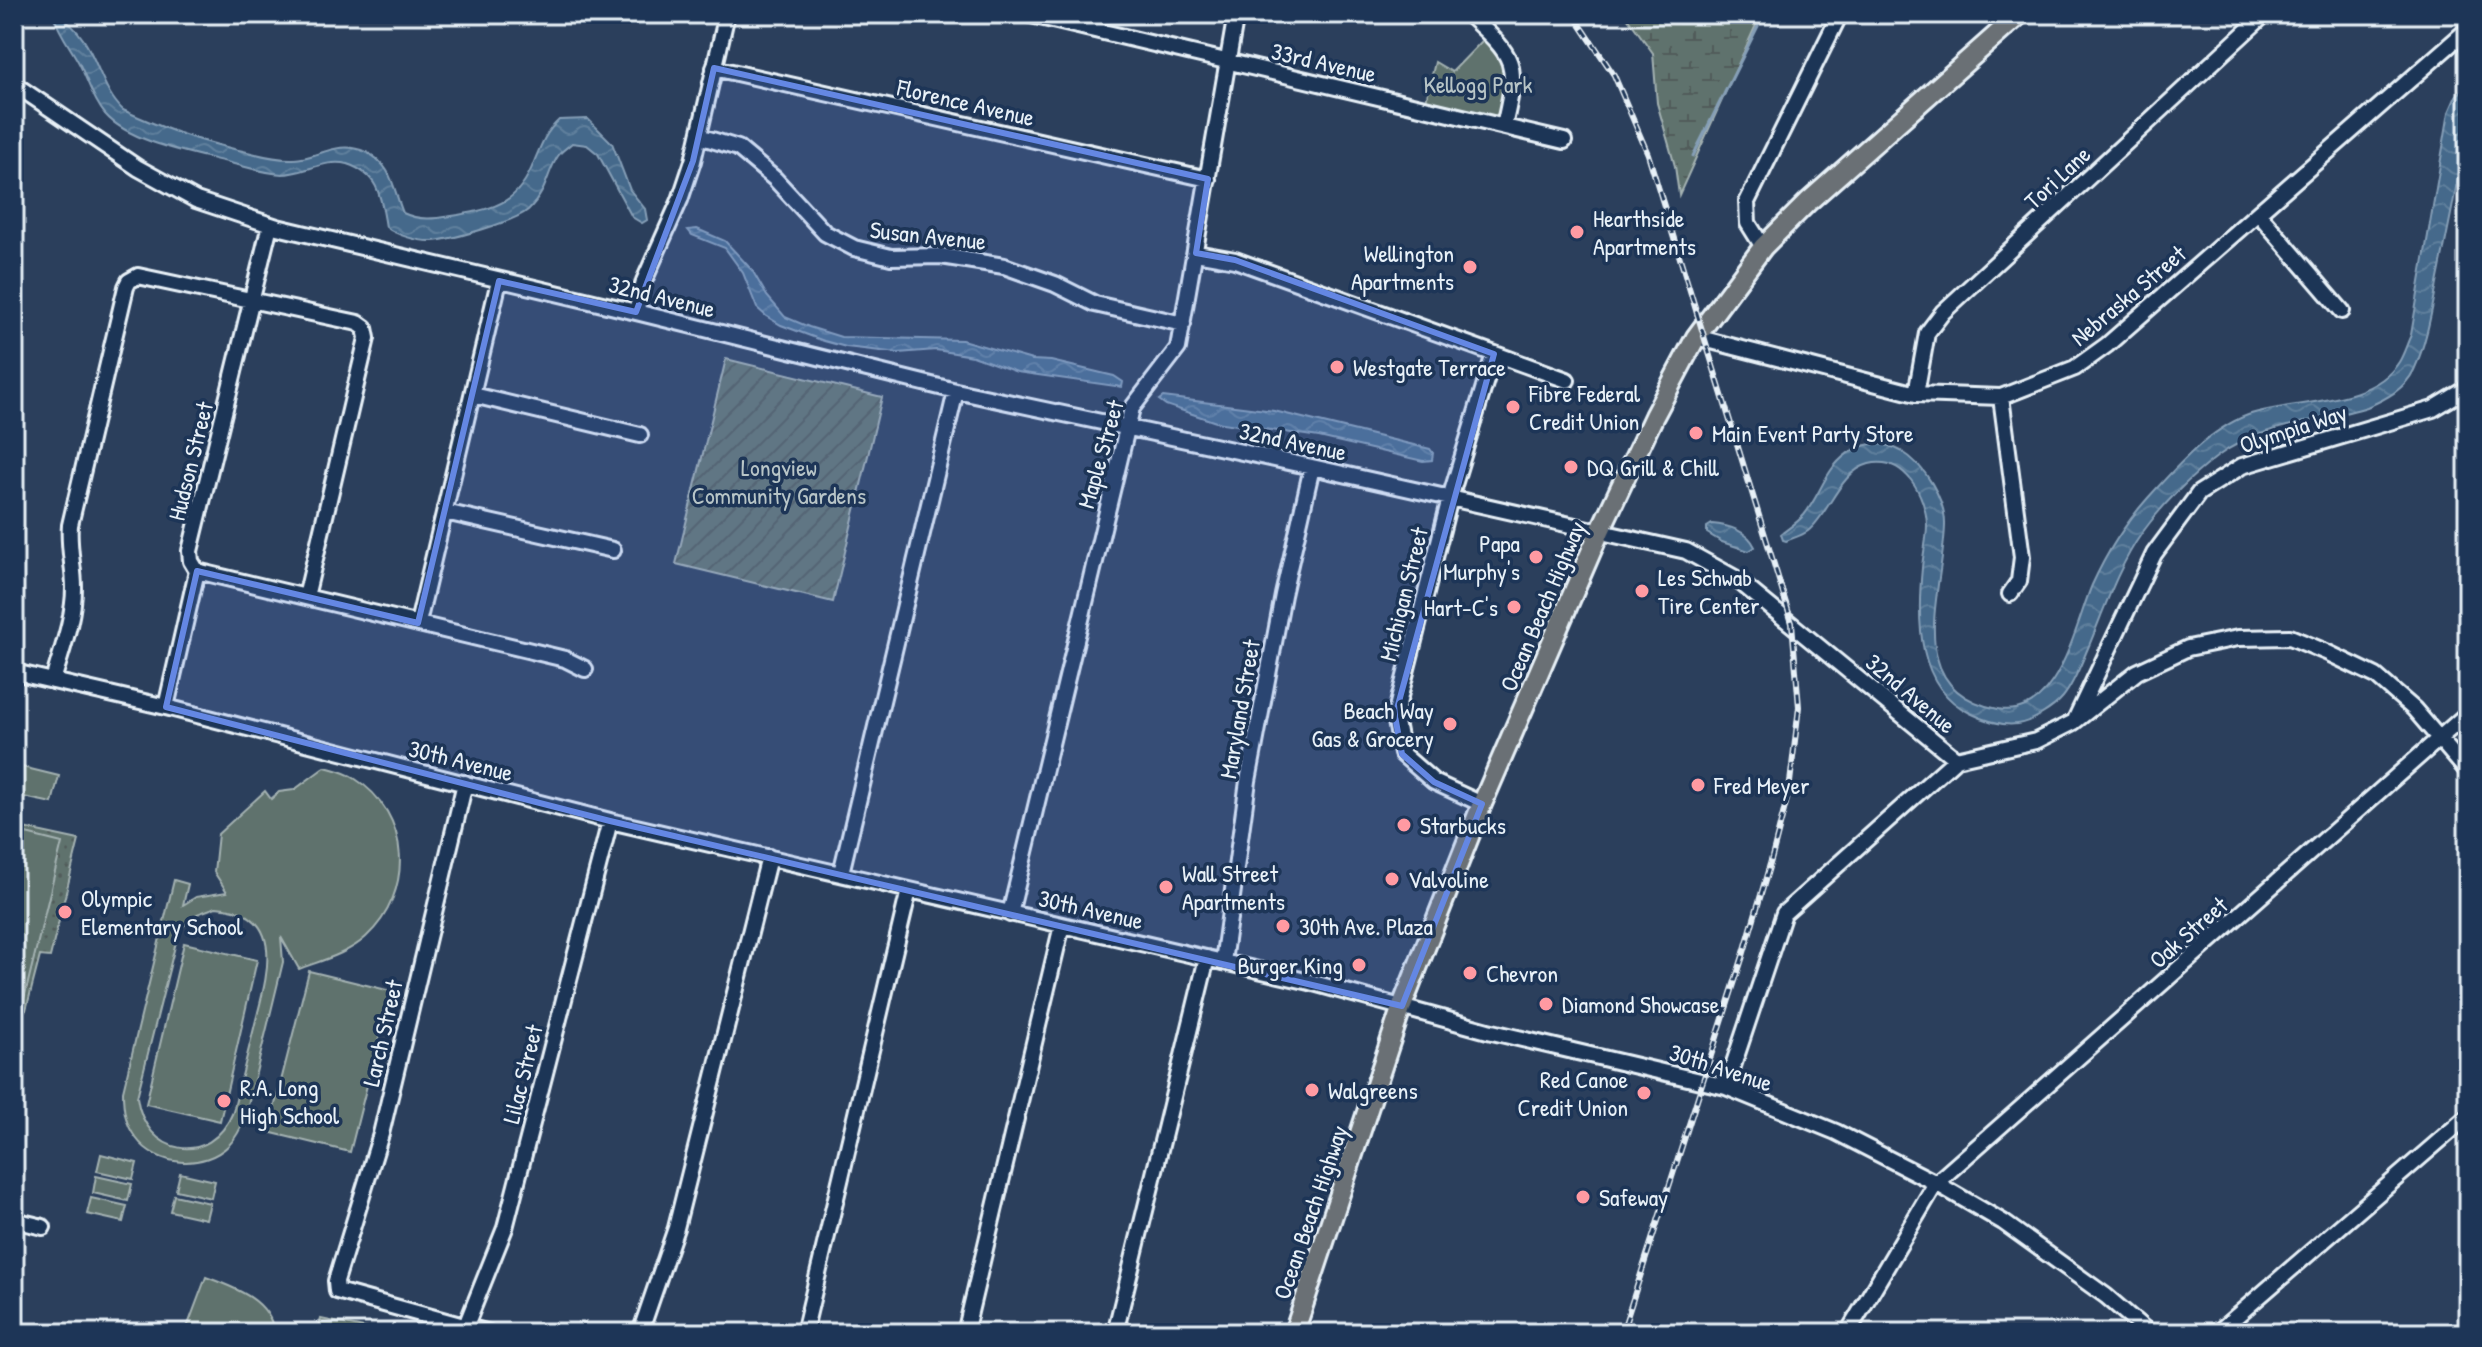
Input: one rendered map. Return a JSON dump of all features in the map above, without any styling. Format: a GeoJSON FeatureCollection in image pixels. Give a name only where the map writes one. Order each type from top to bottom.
{"type":"FeatureCollection","features":[{"type":"Feature","properties":{"kind":"main road","name":"Ocean Beach Highway"},"geometry":{"type":"LineString","coordinates":[[1294,1333],[1402,1006],[1482,804],[1600,531],[1654,416],[1696,337],[1763,247],[1808,202],[2020,14]]}},
{"type":"Feature","properties":{"kind":"street"},"geometry":{"type":"LineString","coordinates":[[636,312],[652,260],[680,200],[699,136],[727,14]]}},
{"type":"Feature","properties":{"kind":"street","name":"33rd Avenue"},"geometry":{"type":"LineString","coordinates":[[1027,14],[1564,141]]}},
{"type":"Feature","properties":{"kind":"street","name":"Maple Street"},"geometry":{"type":"LineString","coordinates":[[1010,914],[1126,428],[1132,408],[1145,388],[1166,367],[1178,348],[1236,14]]}},
{"type":"Feature","properties":{"kind":"street"},"geometry":{"type":"LineString","coordinates":[[1468,14],[1496,41],[1512,66],[1513,87],[1504,126]]}},
{"type":"Feature","properties":{"kind":"street"},"geometry":{"type":"LineString","coordinates":[[1763,247],[1748,223],[1747,202],[1840,14]]}},
{"type":"Feature","properties":{"kind":"street","name":"Tori Lane"},"geometry":{"type":"LineString","coordinates":[[1916,394],[1927,333],[1943,312],[2265,14]]}},
{"type":"Feature","properties":{"kind":"street","name":"Nebraska Street"},"geometry":{"type":"LineString","coordinates":[[1696,337],[1916,394],[2001,397],[2075,368],[2107,345],[2468,29]]}},
{"type":"Feature","properties":{"kind":"street","name":"Florence Avenue"},"geometry":{"type":"LineString","coordinates":[[714,68],[1208,179]]}},
{"type":"Feature","properties":{"kind":"street","name":"32nd Avenue"},"geometry":{"type":"LineString","coordinates":[[14,84],[138,168],[196,200],[270,225],[956,391],[1686,551],[1735,578],[1956,759],[2036,741],[2074,722],[2137,672],[2188,648],[2238,638],[2290,637],[2376,676],[2414,709],[2468,772]]}},
{"type":"Feature","properties":{"kind":"street","name":"Susan Avenue"},"geometry":{"type":"LineString","coordinates":[[699,136],[738,148],[775,179],[825,233],[854,248],[891,257],[941,256],[1004,266],[1055,284],[1095,304],[1183,324]]}},
{"type":"Feature","properties":{"kind":"street"},"geometry":{"type":"LineString","coordinates":[[2258,213],[2342,311]]}},
{"type":"Feature","properties":{"kind":"street","name":"Hudson Street"},"geometry":{"type":"LineString","coordinates":[[166,707],[197,571],[190,551],[270,225]]}},
{"type":"Feature","properties":{"kind":"street"},"geometry":{"type":"LineString","coordinates":[[1196,253],[1235,260],[1567,380]]}},
{"type":"Feature","properties":{"kind":"street"},"geometry":{"type":"LineString","coordinates":[[53,681],[72,608],[74,587],[68,547],[70,525],[126,287],[133,277],[143,276],[252,299],[358,323],[365,328],[367,338],[306,597]]}},
{"type":"Feature","properties":{"kind":"street"},"geometry":{"type":"LineString","coordinates":[[418,623],[499,281]]}},
{"type":"Feature","properties":{"kind":"street","name":"Michigan Street"},"geometry":{"type":"LineString","coordinates":[[1482,804],[1434,782],[1402,754],[1395,716],[1450,498],[1494,354]]}},
{"type":"Feature","properties":{"kind":"street","name":"Olympia Way"},"geometry":{"type":"LineString","coordinates":[[2074,722],[2154,554],[2199,493],[2242,466],[2433,409],[2468,388]]}},
{"type":"Feature","properties":{"kind":"street"},"geometry":{"type":"LineString","coordinates":[[841,873],[956,391]]}},
{"type":"Feature","properties":{"kind":"street"},"geometry":{"type":"LineString","coordinates":[[473,395],[640,435]]}},
{"type":"Feature","properties":{"kind":"street"},"geometry":{"type":"LineString","coordinates":[[2001,397],[2022,557],[2019,581],[2010,594]]}},
{"type":"Feature","properties":{"kind":"street","name":"Maryland Street"},"geometry":{"type":"LineString","coordinates":[[1223,962],[1248,781],[1283,595],[1312,467]]}},
{"type":"Feature","properties":{"kind":"street"},"geometry":{"type":"LineString","coordinates":[[445,512],[613,550]]}},
{"type":"Feature","properties":{"kind":"street"},"geometry":{"type":"LineString","coordinates":[[197,571],[565,659],[585,669]]}},
{"type":"Feature","properties":{"kind":"street","name":"30th Avenue"},"geometry":{"type":"LineString","coordinates":[[14,672],[166,707],[610,821],[1207,958],[1402,1006],[1488,1031],[1726,1087],[1836,1132],[1936,1183],[2052,1255],[2149,1333]]}},
{"type":"Feature","properties":{"kind":"street","name":"Oak Street"},"geometry":{"type":"LineString","coordinates":[[1848,1332],[1936,1183],[2468,713]]}},
{"type":"Feature","properties":{"kind":"street"},"geometry":{"type":"LineString","coordinates":[[1726,1087],[1784,913],[1956,759]]}},
{"type":"Feature","properties":{"kind":"street","name":"Larch Street"},"geometry":{"type":"LineString","coordinates":[[464,1330],[337,1291],[336,1281],[381,1134],[465,783]]}},
{"type":"Feature","properties":{"kind":"street","name":"Lilac Street"},"geometry":{"type":"LineString","coordinates":[[464,1330],[505,1228],[610,821]]}},
{"type":"Feature","properties":{"kind":"street"},"geometry":{"type":"LineString","coordinates":[[640,1333],[676,1228],[769,857]]}},
{"type":"Feature","properties":{"kind":"street"},"geometry":{"type":"LineString","coordinates":[[804,1333],[909,890]]}},
{"type":"Feature","properties":{"kind":"street"},"geometry":{"type":"LineString","coordinates":[[965,1333],[1062,925]]}},
{"type":"Feature","properties":{"kind":"street"},"geometry":{"type":"LineString","coordinates":[[1115,1333],[1207,958]]}},
{"type":"Feature","properties":{"kind":"street"},"geometry":{"type":"LineString","coordinates":[[2217,1333],[2468,1116]]}},
{"type":"Feature","properties":{"kind":"street"},"geometry":{"type":"LineString","coordinates":[[14,1220],[43,1227]]}},
{"type":"Feature","properties":{"kind":"street"},"geometry":{"type":"LineString","coordinates":[[464,1330],[489,1333]]}},
{"type":"Feature","properties":{"kind":"highlighted area"},"geometry":{"type":"Polygon","coordinates":[[[714,68],[1208,179],[1196,253],[1235,260],[1494,354],[1395,716],[1402,754],[1434,782],[1482,804],[1402,1006],[610,821],[166,707],[197,571],[418,623],[499,281],[636,312],[693,161],[714,68]]]}},
{"type":"Feature","properties":{"kind":"green space"},"geometry":{"type":"Polygon","coordinates":[[[1625,14],[1761,14],[1679,195],[1675,166],[1657,103],[1653,53],[1625,14]]]}},
{"type":"Feature","properties":{"kind":"green space","name":"Kellogg Park"},"geometry":{"type":"Polygon","coordinates":[[[1484,39],[1498,56],[1505,74],[1505,94],[1497,115],[1490,117],[1426,101],[1435,62],[1452,72],[1484,39]]]}},
{"type":"Feature","properties":{"kind":"green space","name":"Longview Community Gardens"},"geometry":{"type":"Polygon","coordinates":[[[726,359],[882,397],[833,602],[676,564],[726,359]]]}},
{"type":"Feature","properties":{"kind":"green space"},"geometry":{"type":"Polygon","coordinates":[[[14,765],[59,776],[52,803],[14,795],[14,765]]]}},
{"type":"Feature","properties":{"kind":"green space"},"geometry":{"type":"Polygon","coordinates":[[[325,767],[351,776],[373,793],[387,812],[400,854],[399,877],[393,899],[382,919],[359,943],[299,969],[281,937],[283,962],[240,1129],[229,1145],[207,1159],[168,1160],[145,1148],[132,1133],[125,1116],[123,1091],[174,880],[188,884],[183,905],[196,897],[227,892],[214,872],[218,834],[265,791],[271,799],[279,792],[294,790],[325,767]],[[216,907],[197,914],[179,930],[137,1097],[142,1117],[152,1132],[179,1148],[209,1142],[223,1130],[233,1112],[267,971],[264,935],[255,922],[240,912],[216,907]]]}},
{"type":"Feature","properties":{"kind":"green space"},"geometry":{"type":"Polygon","coordinates":[[[14,826],[79,840],[50,957],[40,956],[26,1010],[14,1007],[14,826]]]}},
{"type":"Feature","properties":{"kind":"green space"},"geometry":{"type":"Polygon","coordinates":[[[14,831],[62,843],[23,1003],[14,1001],[14,831]]]}},
{"type":"Feature","properties":{"kind":"green space"},"geometry":{"type":"Polygon","coordinates":[[[184,943],[257,960],[220,1121],[146,1104],[184,943]]]}},
{"type":"Feature","properties":{"kind":"green space"},"geometry":{"type":"Polygon","coordinates":[[[309,971],[391,991],[350,1152],[268,1132],[309,971]]]}},
{"type":"Feature","properties":{"kind":"green space"},"geometry":{"type":"Polygon","coordinates":[[[101,1154],[137,1163],[133,1179],[97,1171],[101,1154]]]}},
{"type":"Feature","properties":{"kind":"green space"},"geometry":{"type":"Polygon","coordinates":[[[180,1173],[215,1181],[211,1198],[176,1190],[180,1173]]]}},
{"type":"Feature","properties":{"kind":"green space"},"geometry":{"type":"Polygon","coordinates":[[[96,1176],[132,1184],[128,1201],[93,1193],[96,1176]]]}},
{"type":"Feature","properties":{"kind":"green space"},"geometry":{"type":"Polygon","coordinates":[[[174,1195],[210,1203],[206,1219],[170,1211],[174,1195]]]}},
{"type":"Feature","properties":{"kind":"green space"},"geometry":{"type":"Polygon","coordinates":[[[91,1198],[127,1206],[123,1222],[87,1214],[91,1198]]]}},
{"type":"Feature","properties":{"kind":"green space"},"geometry":{"type":"Polygon","coordinates":[[[206,1277],[239,1290],[258,1303],[266,1312],[274,1333],[185,1333],[206,1277]]]}},
{"type":"Feature","properties":{"kind":"green space"},"geometry":{"type":"Polygon","coordinates":[[[321,1319],[388,1333],[317,1333],[321,1319]]]}},
{"type":"Feature","properties":{"kind":"water"},"geometry":{"type":"Polygon","coordinates":[[[58,15],[81,36],[107,88],[123,110],[191,137],[272,157],[303,158],[346,147],[366,152],[387,171],[403,213],[417,218],[458,215],[505,201],[521,186],[544,140],[559,120],[588,119],[612,143],[630,190],[645,209],[647,220],[642,223],[632,217],[598,154],[587,145],[572,143],[558,156],[535,203],[521,215],[442,240],[421,240],[402,235],[386,227],[373,181],[347,164],[331,163],[290,173],[270,173],[166,146],[131,133],[105,114],[97,103],[57,24],[54,17],[58,15]]]}},
{"type":"Feature","properties":{"kind":"water"},"geometry":{"type":"Polygon","coordinates":[[[2468,83],[2462,152],[2427,334],[2406,383],[2367,407],[2271,430],[2235,445],[2187,482],[2133,546],[2074,680],[2063,697],[2048,710],[2023,723],[1999,723],[1970,713],[1939,687],[1924,650],[1921,629],[1920,588],[1926,514],[1918,491],[1903,472],[1882,463],[1859,468],[1842,484],[1808,531],[1783,540],[1781,534],[1804,515],[1831,471],[1845,455],[1861,446],[1873,444],[1901,451],[1925,474],[1942,505],[1945,526],[1934,635],[1938,660],[1948,682],[1968,698],[1998,709],[2019,708],[2036,700],[2061,666],[2092,585],[2116,540],[2147,499],[2193,451],[2219,430],[2248,415],[2330,399],[2370,387],[2386,377],[2399,362],[2411,335],[2449,112],[2456,96],[2468,83]]]}},
{"type":"Feature","properties":{"kind":"water"},"geometry":{"type":"Polygon","coordinates":[[[697,229],[725,241],[752,270],[767,296],[785,317],[809,327],[841,337],[962,340],[1032,360],[1051,361],[1114,376],[1123,382],[1122,387],[1017,372],[973,356],[936,350],[898,353],[846,347],[824,341],[766,316],[757,308],[743,273],[725,248],[692,235],[688,230],[697,229]]]}},
{"type":"Feature","properties":{"kind":"water"},"geometry":{"type":"Polygon","coordinates":[[[1163,397],[1274,411],[1430,449],[1432,460],[1423,461],[1319,437],[1216,422],[1166,405],[1159,400],[1163,397]]]}},
{"type":"Feature","properties":{"kind":"water"},"geometry":{"type":"Polygon","coordinates":[[[1712,524],[1737,530],[1748,537],[1755,547],[1749,551],[1722,542],[1707,533],[1707,527],[1712,524]]]}},
{"type":"Feature","properties":{"kind":"waterway"},"geometry":{"type":"LineString","coordinates":[[1693,156],[1764,14]]}},
{"type":"Feature","properties":{"kind":"railway"},"geometry":{"type":"LineString","coordinates":[[1573,14],[1614,75],[1648,154],[1792,623],[1799,707],[1789,791],[1772,857],[1622,1333]]}},
{"type":"Feature","properties":{"kind":"place","name":"Hearthside Apartments"},"geometry":{"type":"Point","coordinates":[1577,232]}},
{"type":"Feature","properties":{"kind":"place","name":"Wellington Apartments"},"geometry":{"type":"Point","coordinates":[1470,267]}},
{"type":"Feature","properties":{"kind":"place","name":"Westgate Terrace"},"geometry":{"type":"Point","coordinates":[1337,367]}},
{"type":"Feature","properties":{"kind":"place","name":"Fibre Federal Credit Union"},"geometry":{"type":"Point","coordinates":[1513,407]}},
{"type":"Feature","properties":{"kind":"place","name":"Main Event Party Store"},"geometry":{"type":"Point","coordinates":[1696,433]}},
{"type":"Feature","properties":{"kind":"place","name":"DQ Grill & Chill"},"geometry":{"type":"Point","coordinates":[1571,467]}},
{"type":"Feature","properties":{"kind":"place","name":"Papa Murphy's"},"geometry":{"type":"Point","coordinates":[1536,557]}},
{"type":"Feature","properties":{"kind":"place","name":"Les Schwab Tire Center"},"geometry":{"type":"Point","coordinates":[1642,591]}},
{"type":"Feature","properties":{"kind":"place","name":"Hart-C's"},"geometry":{"type":"Point","coordinates":[1514,607]}},
{"type":"Feature","properties":{"kind":"place","name":"Beach Way Gas & Grocery"},"geometry":{"type":"Point","coordinates":[1450,724]}},
{"type":"Feature","properties":{"kind":"place","name":"Fred Meyer"},"geometry":{"type":"Point","coordinates":[1698,785]}},
{"type":"Feature","properties":{"kind":"place","name":"Starbucks"},"geometry":{"type":"Point","coordinates":[1404,825]}},
{"type":"Feature","properties":{"kind":"place","name":"Valvoline"},"geometry":{"type":"Point","coordinates":[1392,879]}},
{"type":"Feature","properties":{"kind":"place","name":"Wall Street Apartments"},"geometry":{"type":"Point","coordinates":[1166,887]}},
{"type":"Feature","properties":{"kind":"place","name":"Olympic Elementary School"},"geometry":{"type":"Point","coordinates":[65,912]}},
{"type":"Feature","properties":{"kind":"place","name":"30th Ave. Plaza"},"geometry":{"type":"Point","coordinates":[1283,926]}},
{"type":"Feature","properties":{"kind":"place","name":"Burger King"},"geometry":{"type":"Point","coordinates":[1359,965]}},
{"type":"Feature","properties":{"kind":"place","name":"Chevron"},"geometry":{"type":"Point","coordinates":[1470,973]}},
{"type":"Feature","properties":{"kind":"place","name":"Diamond Showcase"},"geometry":{"type":"Point","coordinates":[1546,1004]}},
{"type":"Feature","properties":{"kind":"place","name":"Walgreens"},"geometry":{"type":"Point","coordinates":[1312,1090]}},
{"type":"Feature","properties":{"kind":"place","name":"Red Canoe Credit Union"},"geometry":{"type":"Point","coordinates":[1644,1093]}},
{"type":"Feature","properties":{"kind":"place","name":"R.A. Long High School"},"geometry":{"type":"Point","coordinates":[224,1101]}},
{"type":"Feature","properties":{"kind":"place","name":"Safeway"},"geometry":{"type":"Point","coordinates":[1583,1197]}}]}
